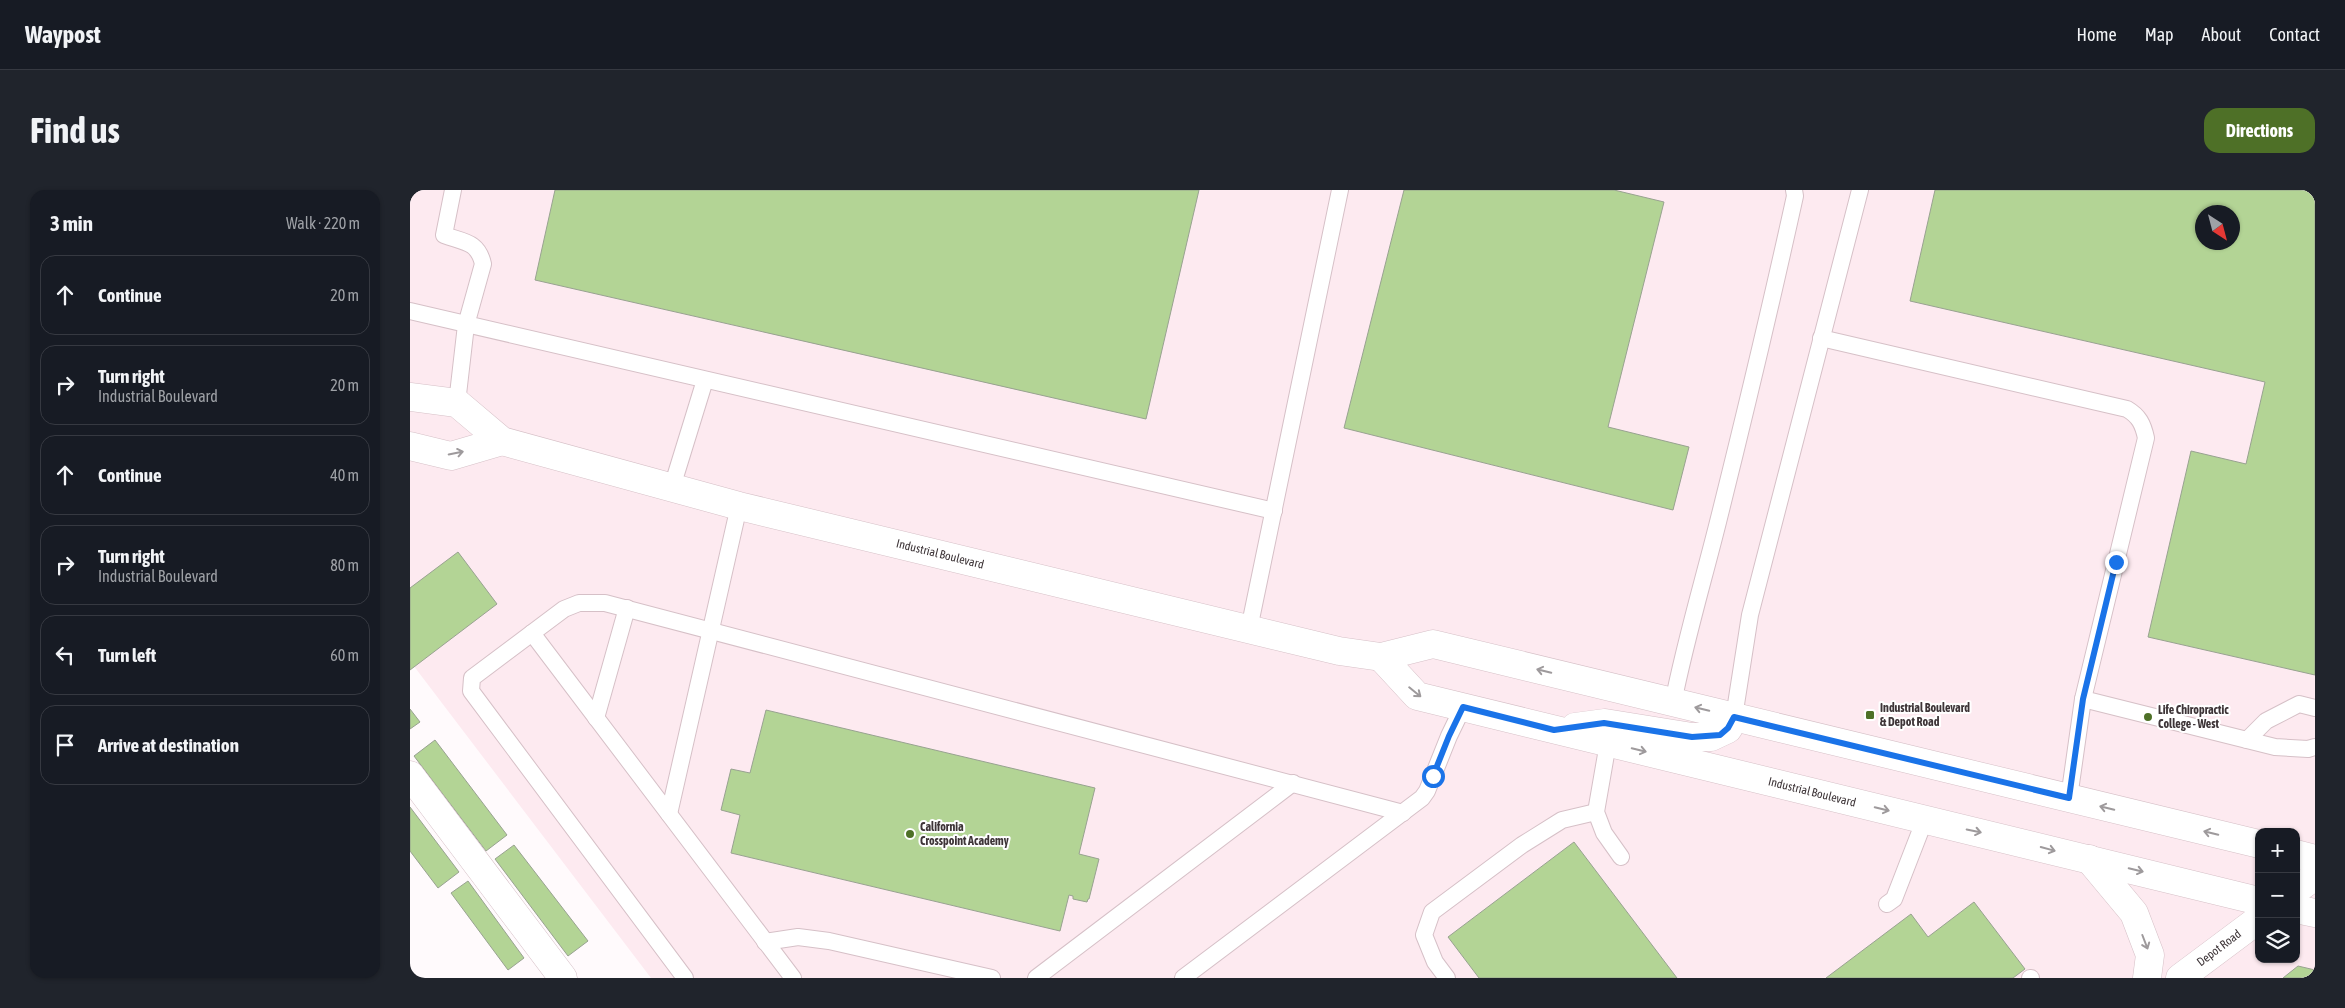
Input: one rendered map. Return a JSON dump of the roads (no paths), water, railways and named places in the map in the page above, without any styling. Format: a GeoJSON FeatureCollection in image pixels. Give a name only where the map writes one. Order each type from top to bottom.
{"type":"FeatureCollection","features":[{"type":"Feature","properties":{"kind":"main road"},"geometry":{"type":"LineString","coordinates":[[410,397],[457,403]]}},
{"type":"Feature","properties":{"kind":"main road","name":"Industrial Boulevard"},"geometry":{"type":"LineString","coordinates":[[457,403],[502,441],[739,506],[1339,651],[1381,657],[1433,644],[2255,843]]}},
{"type":"Feature","properties":{"kind":"main road"},"geometry":{"type":"LineString","coordinates":[[410,446],[451,456],[502,441]]}},
{"type":"Feature","properties":{"kind":"main road","name":"Industrial Boulevard"},"geometry":{"type":"LineString","coordinates":[[1381,657],[1417,696],[2255,899]]}},
{"type":"Feature","properties":{"kind":"main road"},"geometry":{"type":"LineString","coordinates":[[1554,730],[1604,723],[1692,737],[1711,737],[1728,728],[1734,717]]}},
{"type":"Feature","properties":{"kind":"main road"},"geometry":{"type":"LineString","coordinates":[[410,775],[563,978]]}},
{"type":"Feature","properties":{"kind":"main road"},"geometry":{"type":"LineString","coordinates":[[2300,855],[2315,859]]}},
{"type":"Feature","properties":{"kind":"main road"},"geometry":{"type":"LineString","coordinates":[[2089,859],[2134,913],[2150,955],[2147,978]]}},
{"type":"Feature","properties":{"kind":"main road"},"geometry":{"type":"LineString","coordinates":[[2300,887],[2315,876]]}},
{"type":"Feature","properties":{"kind":"main road"},"geometry":{"type":"LineString","coordinates":[[2300,910],[2315,913]]}},
{"type":"Feature","properties":{"kind":"main road","name":"Depot Road"},"geometry":{"type":"LineString","coordinates":[[2180,978],[2255,922]]}},
{"type":"Feature","properties":{"kind":"lane"},"geometry":{"type":"LineString","coordinates":[[453,190],[444,236],[476,246],[481,254],[483,264],[483,270],[466,325],[457,403]]}},
{"type":"Feature","properties":{"kind":"lane"},"geometry":{"type":"LineString","coordinates":[[1249,629],[1340,190]]}},
{"type":"Feature","properties":{"kind":"lane"},"geometry":{"type":"LineString","coordinates":[[1673,702],[1681,662],[1698,604],[1757,366],[1795,196],[1794,190]]}},
{"type":"Feature","properties":{"kind":"lane"},"geometry":{"type":"LineString","coordinates":[[1734,717],[1750,615],[1860,190]]}},
{"type":"Feature","properties":{"kind":"lane"},"geometry":{"type":"LineString","coordinates":[[410,311],[1274,511]]}},
{"type":"Feature","properties":{"kind":"lane"},"geometry":{"type":"LineString","coordinates":[[1821,338],[2126,409],[2136,415],[2144,427],[2146,438],[2083,699],[2069,798]]}},
{"type":"Feature","properties":{"kind":"lane"},"geometry":{"type":"LineString","coordinates":[[672,487],[705,380]]}},
{"type":"Feature","properties":{"kind":"lane"},"geometry":{"type":"LineString","coordinates":[[669,814],[739,506]]}},
{"type":"Feature","properties":{"kind":"lane"},"geometry":{"type":"LineString","coordinates":[[685,978],[471,691],[472,678],[564,609],[579,602],[598,602],[627,608],[1403,813]]}},
{"type":"Feature","properties":{"kind":"lane"},"geometry":{"type":"LineString","coordinates":[[596,718],[627,608]]}},
{"type":"Feature","properties":{"kind":"lane"},"geometry":{"type":"LineString","coordinates":[[532,633],[793,978]]}},
{"type":"Feature","properties":{"kind":"lane"},"geometry":{"type":"LineString","coordinates":[[2083,699],[2276,747],[2308,749],[2315,747]]}},
{"type":"Feature","properties":{"kind":"lane"},"geometry":{"type":"LineString","coordinates":[[2248,740],[2266,721],[2299,704],[2315,708]]}},
{"type":"Feature","properties":{"kind":"lane"},"geometry":{"type":"LineString","coordinates":[[1183,978],[1422,798],[1427,791],[1463,707]]}},
{"type":"Feature","properties":{"kind":"lane"},"geometry":{"type":"LineString","coordinates":[[1608,743],[1596,812],[1604,833],[1621,857]]}},
{"type":"Feature","properties":{"kind":"lane"},"geometry":{"type":"LineString","coordinates":[[1036,978],[1293,783]]}},
{"type":"Feature","properties":{"kind":"lane"},"geometry":{"type":"LineString","coordinates":[[1447,978],[1435,962],[1424,935],[1432,912],[1522,845],[1562,820],[1596,812]]}},
{"type":"Feature","properties":{"kind":"lane"},"geometry":{"type":"LineString","coordinates":[[1887,904],[1894,899],[1925,819]]}},
{"type":"Feature","properties":{"kind":"lane"},"geometry":{"type":"LineString","coordinates":[[765,942],[798,937],[829,941],[992,978]]}},
{"type":"Feature","properties":{"kind":"place","name":"Industrial Boulevard & Depot Road"},"geometry":{"type":"Point","coordinates":[1870,715]}},
{"type":"Feature","properties":{"kind":"place","name":"Life Chiropractic College - West"},"geometry":{"type":"Point","coordinates":[2148,717]}},
{"type":"Feature","properties":{"kind":"place","name":"California Crosspoint Academy"},"geometry":{"type":"Point","coordinates":[910,834]}}]}
